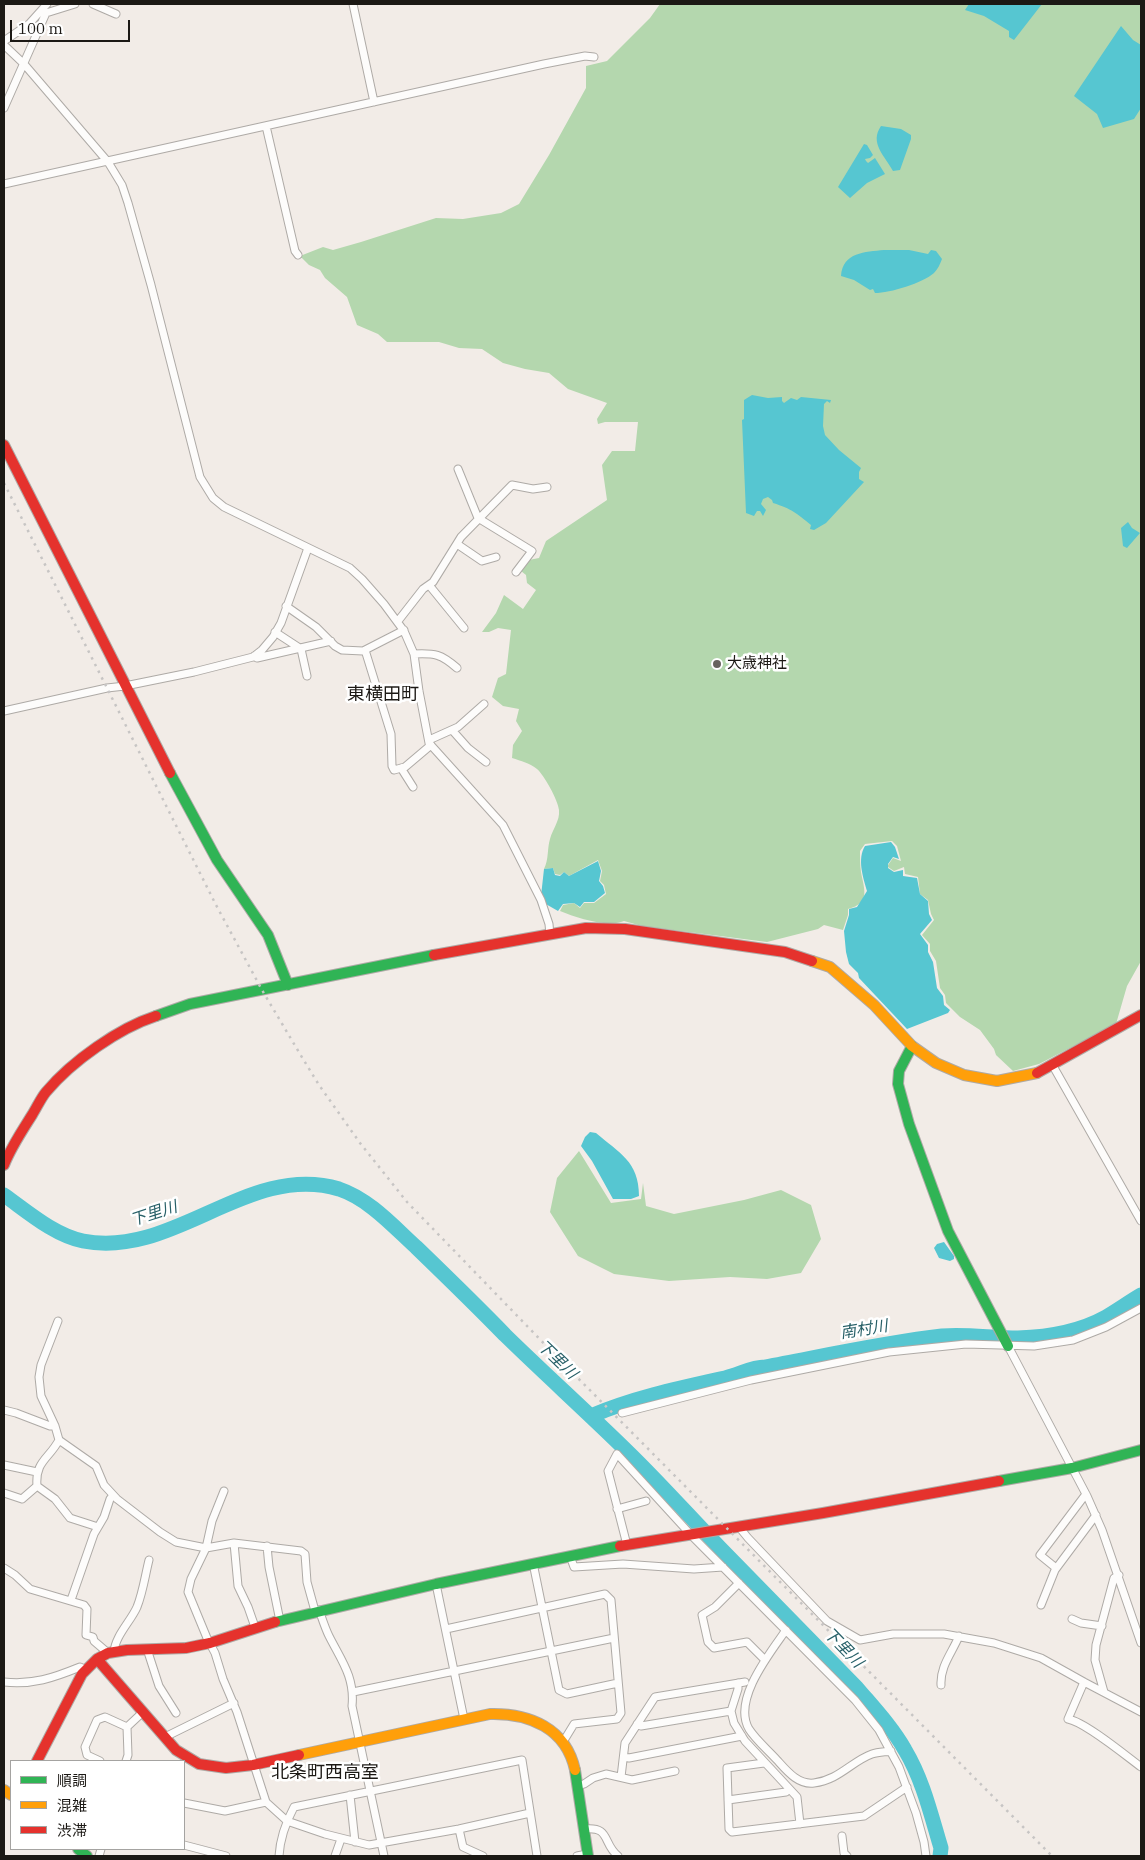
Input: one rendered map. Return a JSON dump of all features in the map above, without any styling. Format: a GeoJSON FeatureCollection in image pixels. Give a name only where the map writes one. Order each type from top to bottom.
{"type":"FeatureCollection","features":[{"type":"Feature","properties":{"kind":"street"},"geometry":{"type":"LineString","coordinates":[[75,4],[45,9],[4,43],[108,162],[122,185],[195,459],[206,489],[224,507],[350,568],[362,579],[398,621],[414,654],[419,691],[430,742],[503,825],[541,900],[549,924],[550,935]]}},
{"type":"Feature","properties":{"kind":"street"},"geometry":{"type":"LineString","coordinates":[[93,4],[116,14]]}},
{"type":"Feature","properties":{"kind":"street"},"geometry":{"type":"LineString","coordinates":[[353,4],[374,102]]}},
{"type":"Feature","properties":{"kind":"street"},"geometry":{"type":"LineString","coordinates":[[4,108],[24,64],[45,9]]}},
{"type":"Feature","properties":{"kind":"street"},"geometry":{"type":"LineString","coordinates":[[4,184],[544,64],[585,56],[594,57]]}},
{"type":"Feature","properties":{"kind":"street"},"geometry":{"type":"LineString","coordinates":[[266,126],[295,251],[298,256]]}},
{"type":"Feature","properties":{"kind":"street"},"geometry":{"type":"LineString","coordinates":[[4,445],[192,816],[217,860],[268,935],[288,985]]}},
{"type":"Feature","properties":{"kind":"street"},"geometry":{"type":"LineString","coordinates":[[458,469],[478,518],[532,551],[516,572]]}},
{"type":"Feature","properties":{"kind":"street"},"geometry":{"type":"LineString","coordinates":[[398,621],[423,589],[434,582],[457,544],[478,518],[512,485],[533,489],[547,487]]}},
{"type":"Feature","properties":{"kind":"street"},"geometry":{"type":"LineString","coordinates":[[457,544],[482,561],[496,557]]}},
{"type":"Feature","properties":{"kind":"street"},"geometry":{"type":"LineString","coordinates":[[4,711],[227,664],[254,656],[262,650],[275,632],[308,548]]}},
{"type":"Feature","properties":{"kind":"street"},"geometry":{"type":"LineString","coordinates":[[429,585],[464,628]]}},
{"type":"Feature","properties":{"kind":"street"},"geometry":{"type":"LineString","coordinates":[[286,606],[316,627],[342,650],[351,652],[365,650],[404,630]]}},
{"type":"Feature","properties":{"kind":"street"},"geometry":{"type":"LineString","coordinates":[[275,632],[301,649],[307,676]]}},
{"type":"Feature","properties":{"kind":"street"},"geometry":{"type":"LineString","coordinates":[[254,656],[257,658],[331,641]]}},
{"type":"Feature","properties":{"kind":"street"},"geometry":{"type":"LineString","coordinates":[[365,650],[391,734],[392,766],[394,770],[404,767],[430,742],[467,720],[484,704]]}},
{"type":"Feature","properties":{"kind":"street"},"geometry":{"type":"LineString","coordinates":[[414,654],[438,654],[458,668]]}},
{"type":"Feature","properties":{"kind":"street"},"geometry":{"type":"LineString","coordinates":[[452,730],[468,748],[486,762]]}},
{"type":"Feature","properties":{"kind":"street"},"geometry":{"type":"LineString","coordinates":[[401,768],[413,787]]}},
{"type":"Feature","properties":{"kind":"street"},"geometry":{"type":"LineString","coordinates":[[4,1165],[10,1150],[46,1092],[82,1057],[118,1033],[143,1020],[190,1004],[456,950],[586,928],[624,929],[785,952],[830,967],[874,1005],[912,1046],[936,1063],[954,1072],[997,1081],[1034,1074],[1053,1066],[1141,1015]]}},
{"type":"Feature","properties":{"kind":"street"},"geometry":{"type":"LineString","coordinates":[[912,1046],[904,1058],[899,1071],[898,1084],[909,1124],[948,1231],[1096,1515],[1109,1546],[1141,1643]]}},
{"type":"Feature","properties":{"kind":"street"},"geometry":{"type":"LineString","coordinates":[[1053,1066],[1141,1221]]}},
{"type":"Feature","properties":{"kind":"street"},"geometry":{"type":"LineString","coordinates":[[622,1413],[751,1380],[890,1352],[966,1344],[1034,1346],[1073,1340],[1106,1327],[1141,1308]]}},
{"type":"Feature","properties":{"kind":"street"},"geometry":{"type":"LineString","coordinates":[[58,1321],[41,1365],[39,1377],[41,1396],[55,1426],[59,1440],[96,1466],[104,1485],[113,1495],[160,1532],[176,1542],[206,1548],[234,1543],[267,1546],[301,1551],[305,1554],[308,1582],[317,1610],[328,1635],[340,1654],[354,1692],[352,1706],[384,1856]]}},
{"type":"Feature","properties":{"kind":"street"},"geometry":{"type":"LineString","coordinates":[[4,1410],[55,1426]]}},
{"type":"Feature","properties":{"kind":"street"},"geometry":{"type":"LineString","coordinates":[[4,1493],[22,1499],[37,1486],[37,1472],[41,1463],[59,1440]]}},
{"type":"Feature","properties":{"kind":"street"},"geometry":{"type":"LineString","coordinates":[[38,1760],[82,1674],[97,1660],[111,1653],[147,1649],[186,1648],[210,1643],[255,1627],[317,1610],[570,1556],[627,1545],[694,1536],[1072,1468],[1141,1450]]}},
{"type":"Feature","properties":{"kind":"street"},"geometry":{"type":"LineString","coordinates":[[627,1545],[608,1471],[617,1454],[723,1567],[855,1700],[879,1730],[899,1767],[907,1787],[924,1842],[926,1856]]}},
{"type":"Feature","properties":{"kind":"street"},"geometry":{"type":"LineString","coordinates":[[4,1465],[37,1472]]}},
{"type":"Feature","properties":{"kind":"street"},"geometry":{"type":"LineString","coordinates":[[37,1486],[55,1499],[70,1518],[98,1527]]}},
{"type":"Feature","properties":{"kind":"street"},"geometry":{"type":"LineString","coordinates":[[224,1491],[212,1521],[206,1548],[191,1579],[188,1592],[215,1653],[223,1679],[234,1703],[266,1802],[287,1821],[369,1846],[530,1813]]}},
{"type":"Feature","properties":{"kind":"street"},"geometry":{"type":"LineString","coordinates":[[1056,1568],[1040,1555],[1086,1494]]}},
{"type":"Feature","properties":{"kind":"street"},"geometry":{"type":"LineString","coordinates":[[71,1600],[94,1534],[113,1495]]}},
{"type":"Feature","properties":{"kind":"street"},"geometry":{"type":"LineString","coordinates":[[616,1508],[646,1501]]}},
{"type":"Feature","properties":{"kind":"street"},"geometry":{"type":"LineString","coordinates":[[1041,1605],[1056,1568],[1096,1515]]}},
{"type":"Feature","properties":{"kind":"street"},"geometry":{"type":"LineString","coordinates":[[740,1527],[748,1538],[827,1621],[860,1640],[893,1634],[959,1636],[994,1643],[1041,1658],[1141,1712]]}},
{"type":"Feature","properties":{"kind":"street"},"geometry":{"type":"LineString","coordinates":[[234,1543],[238,1586],[255,1627]]}},
{"type":"Feature","properties":{"kind":"street"},"geometry":{"type":"LineString","coordinates":[[267,1546],[269,1567],[280,1621]]}},
{"type":"Feature","properties":{"kind":"street"},"geometry":{"type":"LineString","coordinates":[[570,1556],[574,1567],[623,1564],[694,1569],[723,1567]]}},
{"type":"Feature","properties":{"kind":"street"},"geometry":{"type":"LineString","coordinates":[[111,1653],[140,1600],[149,1560]]}},
{"type":"Feature","properties":{"kind":"street"},"geometry":{"type":"LineString","coordinates":[[533,1564],[560,1690],[567,1694],[618,1682]]}},
{"type":"Feature","properties":{"kind":"street"},"geometry":{"type":"LineString","coordinates":[[4,1568],[30,1589],[84,1605],[87,1609],[86,1635],[93,1637],[94,1641],[111,1653]]}},
{"type":"Feature","properties":{"kind":"street"},"geometry":{"type":"LineString","coordinates":[[1104,1692],[1095,1660],[1096,1645],[1114,1578],[1119,1575]]}},
{"type":"Feature","properties":{"kind":"street"},"geometry":{"type":"LineString","coordinates":[[739,1583],[715,1607],[702,1615],[708,1642],[714,1648],[747,1642],[765,1660]]}},
{"type":"Feature","properties":{"kind":"street"},"geometry":{"type":"LineString","coordinates":[[436,1584],[464,1719]]}},
{"type":"Feature","properties":{"kind":"street"},"geometry":{"type":"LineString","coordinates":[[446,1629],[605,1594],[611,1600],[621,1713],[617,1719],[574,1724],[563,1742]]}},
{"type":"Feature","properties":{"kind":"street"},"geometry":{"type":"LineString","coordinates":[[1072,1619],[1081,1623],[1102,1626]]}},
{"type":"Feature","properties":{"kind":"street"},"geometry":{"type":"LineString","coordinates":[[786,1630],[760,1667],[748,1695],[744,1708],[744,1718],[749,1729],[790,1774],[800,1781],[813,1784],[832,1779],[872,1754],[891,1752]]}},
{"type":"Feature","properties":{"kind":"street"},"geometry":{"type":"LineString","coordinates":[[941,1685],[940,1675],[944,1664],[959,1636]]}},
{"type":"Feature","properties":{"kind":"street"},"geometry":{"type":"LineString","coordinates":[[354,1692],[614,1638]]}},
{"type":"Feature","properties":{"kind":"street"},"geometry":{"type":"LineString","coordinates":[[147,1649],[159,1686],[176,1713]]}},
{"type":"Feature","properties":{"kind":"street"},"geometry":{"type":"LineString","coordinates":[[97,1660],[176,1750],[199,1764],[226,1768],[253,1765],[490,1714],[516,1714],[541,1723],[553,1731],[563,1742],[575,1767],[588,1855],[576,1856]]}},
{"type":"Feature","properties":{"kind":"street"},"geometry":{"type":"LineString","coordinates":[[4,1682],[27,1683],[48,1680],[80,1667],[86,1670]]}},
{"type":"Feature","properties":{"kind":"street"},"geometry":{"type":"LineString","coordinates":[[1084,1682],[1068,1719],[1078,1722],[1141,1767]]}},
{"type":"Feature","properties":{"kind":"street"},"geometry":{"type":"LineString","coordinates":[[621,1777],[625,1743],[655,1697],[742,1683],[731,1712],[734,1723],[764,1763],[797,1797],[800,1824]]}},
{"type":"Feature","properties":{"kind":"street"},"geometry":{"type":"LineString","coordinates":[[165,1737],[234,1703]]}},
{"type":"Feature","properties":{"kind":"street"},"geometry":{"type":"LineString","coordinates":[[126,1760],[128,1755],[127,1727],[143,1712]]}},
{"type":"Feature","properties":{"kind":"street"},"geometry":{"type":"LineString","coordinates":[[637,1724],[641,1726],[731,1712]]}},
{"type":"Feature","properties":{"kind":"street"},"geometry":{"type":"LineString","coordinates":[[98,1760],[87,1755],[85,1747],[97,1720],[105,1717],[127,1727]]}},
{"type":"Feature","properties":{"kind":"street"},"geometry":{"type":"LineString","coordinates":[[624,1757],[630,1758],[742,1736]]}},
{"type":"Feature","properties":{"kind":"street"},"geometry":{"type":"LineString","coordinates":[[279,1856],[287,1821],[294,1807],[522,1760],[537,1856]]}},
{"type":"Feature","properties":{"kind":"street"},"geometry":{"type":"LineString","coordinates":[[764,1763],[726,1768],[729,1829],[732,1832],[864,1816],[907,1787]]}},
{"type":"Feature","properties":{"kind":"street"},"geometry":{"type":"LineString","coordinates":[[578,1786],[606,1774],[632,1780],[675,1771]]}},
{"type":"Feature","properties":{"kind":"street"},"geometry":{"type":"LineString","coordinates":[[728,1800],[786,1792],[790,1789]]}},
{"type":"Feature","properties":{"kind":"street"},"geometry":{"type":"LineString","coordinates":[[350,1795],[355,1842]]}},
{"type":"Feature","properties":{"kind":"street"},"geometry":{"type":"LineString","coordinates":[[185,1803],[225,1811],[266,1802]]}},
{"type":"Feature","properties":{"kind":"street"},"geometry":{"type":"LineString","coordinates":[[459,1829],[463,1847],[483,1856]]}},
{"type":"Feature","properties":{"kind":"street"},"geometry":{"type":"LineString","coordinates":[[584,1829],[598,1830],[605,1835],[609,1846],[618,1856]]}},
{"type":"Feature","properties":{"kind":"street"},"geometry":{"type":"LineString","coordinates":[[842,1836],[844,1853],[847,1856]]}},
{"type":"Feature","properties":{"kind":"street"},"geometry":{"type":"LineString","coordinates":[[336,1856],[341,1838]]}},
{"type":"Feature","properties":{"kind":"street"},"geometry":{"type":"LineString","coordinates":[[185,1845],[226,1856]]}},
{"type":"Feature","properties":{"kind":"green space"},"geometry":{"type":"Polygon","coordinates":[[[660,4],[1141,4],[1141,961],[1127,986],[1116,1024],[1039,1064],[1013,1071],[996,1055],[994,1049],[980,1030],[960,1017],[946,1003],[945,995],[940,988],[936,961],[930,951],[930,944],[922,935],[934,920],[928,900],[920,894],[918,877],[905,874],[904,867],[894,871],[888,867],[893,858],[901,861],[897,846],[892,841],[865,844],[860,851],[864,895],[860,903],[848,909],[843,930],[824,925],[818,929],[767,942],[642,926],[624,921],[601,923],[560,911],[563,905],[574,903],[580,908],[584,903],[594,903],[606,894],[604,885],[600,881],[602,871],[598,860],[569,876],[564,872],[560,875],[555,874],[553,868],[544,869],[547,862],[550,839],[558,818],[558,806],[550,788],[537,769],[512,758],[513,745],[522,731],[516,721],[519,709],[503,706],[492,697],[498,678],[506,674],[511,630],[498,628],[489,632],[482,632],[496,613],[504,595],[523,609],[536,590],[527,583],[526,575],[521,571],[529,560],[539,558],[546,541],[607,500],[602,465],[612,451],[635,451],[638,422],[605,422],[598,424],[597,419],[607,403],[568,389],[549,373],[503,363],[482,349],[459,348],[439,342],[387,342],[378,334],[357,325],[347,297],[325,278],[320,270],[309,265],[300,256],[323,247],[333,250],[436,218],[463,219],[501,213],[519,204],[586,88],[586,66],[607,61],[650,18],[660,4]]]}},
{"type":"Feature","properties":{"kind":"green space"},"geometry":{"type":"Polygon","coordinates":[[[579,1151],[611,1203],[641,1199],[643,1183],[646,1206],[674,1214],[744,1200],[781,1190],[811,1205],[821,1239],[801,1273],[767,1279],[730,1277],[669,1281],[614,1274],[578,1256],[550,1212],[557,1178],[579,1151]]]}},
{"type":"Feature","properties":{"kind":"water"},"geometry":{"type":"Polygon","coordinates":[[[969,4],[1042,4],[1014,40],[1009,37],[1009,31],[984,16],[965,10],[969,4]]]}},
{"type":"Feature","properties":{"kind":"water"},"geometry":{"type":"Polygon","coordinates":[[[1121,26],[1133,40],[1141,45],[1141,108],[1134,119],[1103,128],[1097,114],[1074,96],[1121,26]]]}},
{"type":"Feature","properties":{"kind":"water"},"geometry":{"type":"Polygon","coordinates":[[[881,126],[901,129],[911,135],[900,170],[893,171],[877,144],[878,132],[881,126]]]}},
{"type":"Feature","properties":{"kind":"water"},"geometry":{"type":"Polygon","coordinates":[[[864,144],[867,145],[873,155],[865,159],[866,161],[868,163],[875,158],[885,174],[867,183],[850,198],[838,187],[864,144]]]}},
{"type":"Feature","properties":{"kind":"water"},"geometry":{"type":"Polygon","coordinates":[[[884,250],[909,250],[928,254],[931,250],[936,251],[942,259],[937,270],[929,277],[906,287],[889,291],[875,293],[873,289],[870,290],[854,280],[841,276],[846,262],[850,258],[863,253],[884,250]]]}},
{"type":"Feature","properties":{"kind":"water"},"geometry":{"type":"Polygon","coordinates":[[[752,395],[768,398],[782,397],[784,403],[791,398],[797,400],[801,397],[831,400],[830,403],[827,401],[824,404],[823,426],[825,435],[839,450],[861,468],[859,479],[864,482],[826,523],[814,530],[810,529],[811,525],[797,514],[773,503],[768,497],[763,499],[761,504],[766,510],[763,516],[760,511],[757,511],[754,516],[746,513],[742,420],[744,419],[744,400],[752,395]]]}},
{"type":"Feature","properties":{"kind":"water"},"geometry":{"type":"Polygon","coordinates":[[[1128,522],[1132,528],[1140,533],[1127,548],[1123,546],[1121,528],[1128,522]]]}},
{"type":"Feature","properties":{"kind":"water"},"geometry":{"type":"Polygon","coordinates":[[[891,842],[899,859],[893,857],[888,864],[888,868],[894,872],[903,870],[903,876],[917,878],[920,894],[928,901],[929,914],[932,920],[920,934],[928,945],[937,988],[943,996],[944,1005],[950,1010],[948,1013],[907,1029],[859,978],[858,973],[849,964],[844,931],[849,909],[857,907],[867,891],[861,862],[865,846],[891,842]]]}},
{"type":"Feature","properties":{"kind":"water"},"geometry":{"type":"Polygon","coordinates":[[[598,861],[601,871],[599,881],[605,893],[594,902],[584,902],[580,907],[574,903],[563,904],[558,911],[544,903],[541,896],[544,869],[553,868],[555,875],[560,876],[564,872],[569,876],[598,861]]]}},
{"type":"Feature","properties":{"kind":"water"},"geometry":{"type":"Polygon","coordinates":[[[590,1132],[596,1133],[626,1159],[636,1174],[639,1196],[631,1199],[613,1199],[592,1161],[581,1146],[585,1137],[590,1132]]]}},
{"type":"Feature","properties":{"kind":"water"},"geometry":{"type":"Polygon","coordinates":[[[944,1242],[954,1256],[954,1259],[950,1261],[939,1258],[934,1248],[937,1244],[944,1242]]]}},
{"type":"Feature","properties":{"kind":"waterway","name":"下里川"},"geometry":{"type":"LineString","coordinates":[[4,1195],[62,1234],[83,1241],[116,1243],[149,1237],[242,1198],[273,1188],[306,1184],[339,1189],[370,1206],[416,1247],[638,1462],[857,1688],[894,1733],[911,1761],[922,1785],[930,1810],[941,1848],[940,1856]]}},
{"type":"Feature","properties":{"kind":"waterway","name":"南村川"},"geometry":{"type":"LineString","coordinates":[[591,1416],[640,1399],[730,1377],[755,1368],[875,1346],[942,1336],[1018,1338],[1063,1333],[1096,1322],[1141,1295]]}},
{"type":"Feature","properties":{"kind":"railway"},"geometry":{"type":"LineString","coordinates":[[4,483],[216,905],[262,990],[300,1054],[319,1085],[360,1143],[407,1202],[559,1359],[1052,1856]]}},
{"type":"Feature","properties":{"kind":"traffic: fast"},"geometry":{"type":"LineString","coordinates":[[170,773],[217,860],[268,935],[288,985]]}},
{"type":"Feature","properties":{"kind":"traffic: fast"},"geometry":{"type":"LineString","coordinates":[[156,1016],[190,1004],[434,955]]}},
{"type":"Feature","properties":{"kind":"traffic: fast"},"geometry":{"type":"LineString","coordinates":[[912,1046],[899,1071],[898,1084],[909,1124],[948,1231],[1008,1346]]}},
{"type":"Feature","properties":{"kind":"traffic: fast"},"geometry":{"type":"LineString","coordinates":[[999,1481],[1072,1468],[1141,1450]]}},
{"type":"Feature","properties":{"kind":"traffic: fast"},"geometry":{"type":"LineString","coordinates":[[275,1622],[436,1584],[620,1546]]}},
{"type":"Feature","properties":{"kind":"traffic: fast"},"geometry":{"type":"LineString","coordinates":[[575,1770],[588,1856]]}},
{"type":"Feature","properties":{"kind":"traffic: fast"},"geometry":{"type":"LineString","coordinates":[[79,1850],[87,1856]]}},
{"type":"Feature","properties":{"kind":"traffic: slow"},"geometry":{"type":"LineString","coordinates":[[812,961],[830,967],[874,1005],[912,1046],[936,1063],[964,1075],[997,1081],[1037,1073]]}},
{"type":"Feature","properties":{"kind":"traffic: slow"},"geometry":{"type":"LineString","coordinates":[[299,1755],[490,1714],[504,1714],[532,1720],[544,1726],[563,1743],[570,1755],[575,1770]]}},
{"type":"Feature","properties":{"kind":"traffic: slow"},"geometry":{"type":"LineString","coordinates":[[4,1790],[10,1794]]}},
{"type":"Feature","properties":{"kind":"traffic: jam"},"geometry":{"type":"LineString","coordinates":[[4,445],[170,773]]}},
{"type":"Feature","properties":{"kind":"traffic: jam"},"geometry":{"type":"LineString","coordinates":[[434,955],[586,928],[625,929],[785,952],[812,961]]}},
{"type":"Feature","properties":{"kind":"traffic: jam"},"geometry":{"type":"LineString","coordinates":[[1037,1073],[1141,1015]]}},
{"type":"Feature","properties":{"kind":"traffic: jam"},"geometry":{"type":"LineString","coordinates":[[4,1165],[13,1145],[42,1097],[57,1080],[82,1057],[112,1037],[142,1021],[156,1016]]}},
{"type":"Feature","properties":{"kind":"traffic: jam"},"geometry":{"type":"LineString","coordinates":[[620,1546],[823,1513],[999,1481]]}},
{"type":"Feature","properties":{"kind":"traffic: jam"},"geometry":{"type":"LineString","coordinates":[[38,1760],[82,1674],[97,1659],[108,1653],[127,1650],[186,1648],[210,1643],[275,1622]]}},
{"type":"Feature","properties":{"kind":"traffic: jam"},"geometry":{"type":"LineString","coordinates":[[97,1659],[176,1750],[199,1764],[226,1768],[253,1765],[299,1755]]}},
{"type":"Feature","properties":{"kind":"place","name":"大歳神社"},"geometry":{"type":"Point","coordinates":[717,664]}},
{"type":"Feature","properties":{"kind":"district","name":"東横田町"},"geometry":{"type":"Point","coordinates":[383,695]}},
{"type":"Feature","properties":{"kind":"district","name":"北条町西高室"},"geometry":{"type":"Point","coordinates":[325,1773]}}]}
